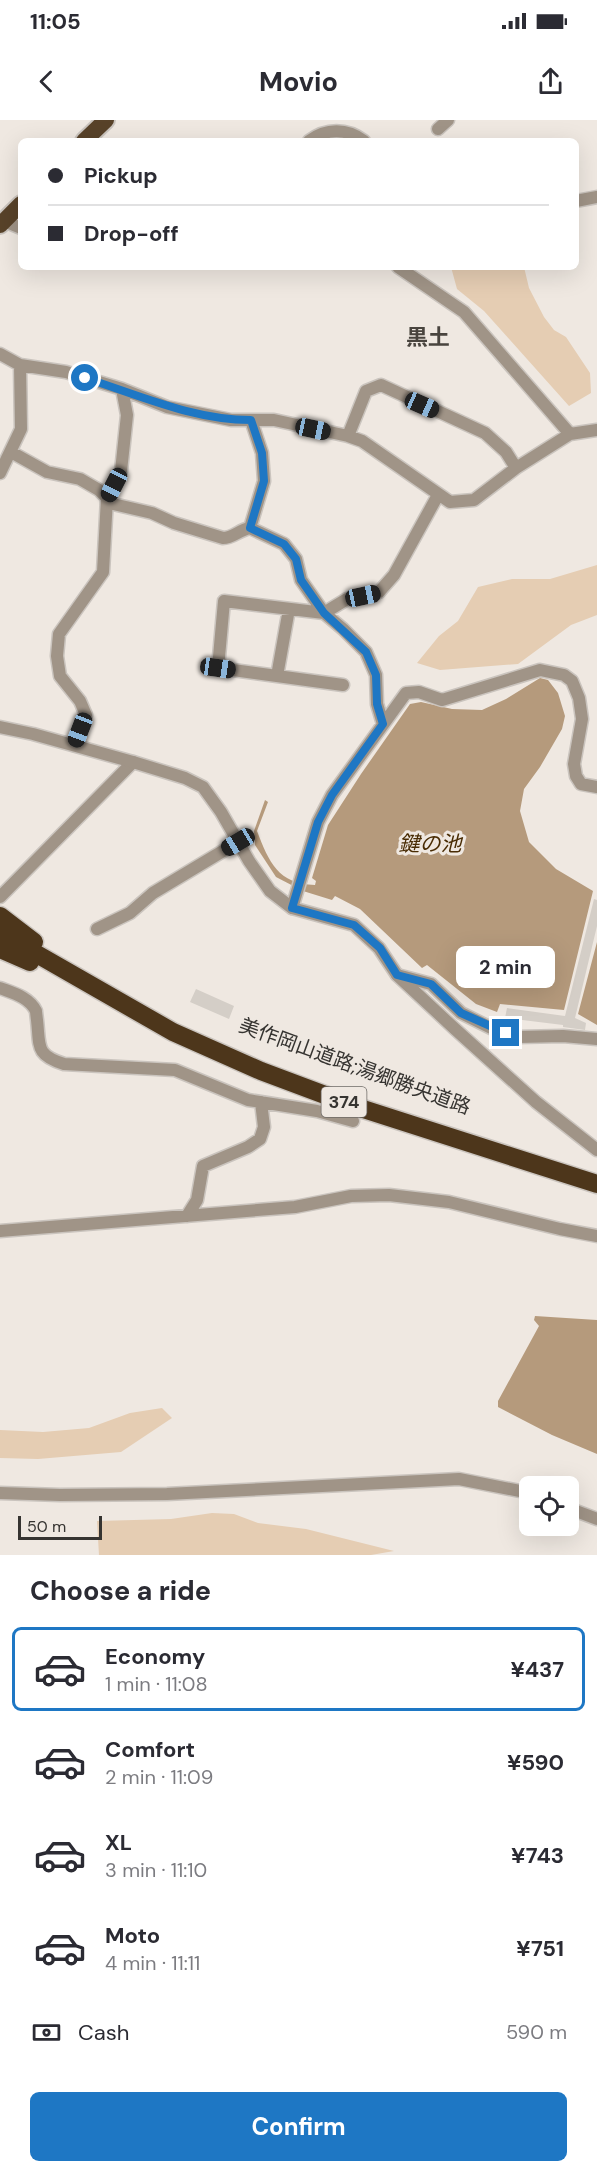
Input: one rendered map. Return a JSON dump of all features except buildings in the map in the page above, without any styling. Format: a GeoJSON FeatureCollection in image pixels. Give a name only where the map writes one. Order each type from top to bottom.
{"type":"FeatureCollection","features":[{"type":"Feature","properties":{"kind":"highway"},"geometry":{"type":"LineString","coordinates":[[87,138],[106,120]]}},
{"type":"Feature","properties":{"kind":"highway"},"geometry":{"type":"LineString","coordinates":[[2,223],[18,207]]}},
{"type":"Feature","properties":{"kind":"highway"},"geometry":{"type":"LineString","coordinates":[[0,916],[97,988]]}},
{"type":"Feature","properties":{"kind":"highway","name":"美作岡山道路;湯郷勝央道路"},"geometry":{"type":"LineString","coordinates":[[0,933],[173,1032],[243,1063],[314,1092],[397,1121],[597,1184]]}},
{"type":"Feature","properties":{"kind":"highway"},"geometry":{"type":"LineString","coordinates":[[0,949],[97,988]]}},
{"type":"Feature","properties":{"kind":"highway","name":"美作岡山道路;湯郷勝央道路"},"geometry":{"type":"LineString","coordinates":[[97,988],[352,1094],[597,1172]]}},
{"type":"Feature","properties":{"kind":"street"},"geometry":{"type":"LineString","coordinates":[[438,129],[448,120]]}},
{"type":"Feature","properties":{"kind":"street"},"geometry":{"type":"LineString","coordinates":[[313,138],[335,130],[356,134],[361,138]]}},
{"type":"Feature","properties":{"kind":"street"},"geometry":{"type":"LineString","coordinates":[[579,200],[597,197]]}},
{"type":"Feature","properties":{"kind":"street"},"geometry":{"type":"LineString","coordinates":[[2,223],[18,227]]}},
{"type":"Feature","properties":{"kind":"street"},"geometry":{"type":"LineString","coordinates":[[402,270],[464,312],[570,434]]}},
{"type":"Feature","properties":{"kind":"street"},"geometry":{"type":"LineString","coordinates":[[0,354],[20,365],[66,372],[122,389],[167,407],[231,420],[274,420],[348,436],[362,441],[450,502],[474,500],[516,468],[570,434],[597,430]]}},
{"type":"Feature","properties":{"kind":"street"},"geometry":{"type":"LineString","coordinates":[[0,473],[21,429],[20,365]]}},
{"type":"Feature","properties":{"kind":"street"},"geometry":{"type":"LineString","coordinates":[[348,436],[366,390],[381,386],[485,433],[506,452],[516,468]]}},
{"type":"Feature","properties":{"kind":"street"},"geometry":{"type":"LineString","coordinates":[[74,745],[86,715],[80,701],[60,676],[57,656],[59,634],[103,572],[107,498],[121,471],[127,415],[122,389]]}},
{"type":"Feature","properties":{"kind":"street"},"geometry":{"type":"LineString","coordinates":[[250,528],[264,481],[262,453],[251,420]]}},
{"type":"Feature","properties":{"kind":"street"},"geometry":{"type":"LineString","coordinates":[[11,452],[47,472],[80,479],[99,490],[113,504],[152,513],[174,523],[222,538],[230,538],[250,528],[284,544],[296,559],[301,580],[324,613],[366,652],[376,675],[377,704],[383,724]]}},
{"type":"Feature","properties":{"kind":"street"},"geometry":{"type":"LineString","coordinates":[[343,686],[218,668],[224,601],[324,613],[347,599],[379,592],[394,575],[438,495]]}},
{"type":"Feature","properties":{"kind":"street"},"geometry":{"type":"LineString","coordinates":[[277,676],[289,609]]}},
{"type":"Feature","properties":{"kind":"street"},"geometry":{"type":"LineString","coordinates":[[292,908],[323,813],[332,795],[406,693],[419,692],[442,700],[540,670],[564,675],[573,681],[579,698],[582,719],[574,764],[576,776],[581,784],[597,786]]}},
{"type":"Feature","properties":{"kind":"street"},"geometry":{"type":"LineString","coordinates":[[0,727],[133,762],[185,778],[203,787],[270,891],[292,908],[354,925],[380,948],[397,975],[536,1102],[597,1150]]}},
{"type":"Feature","properties":{"kind":"street"},"geometry":{"type":"LineString","coordinates":[[0,897],[133,762]]}},
{"type":"Feature","properties":{"kind":"street"},"geometry":{"type":"LineString","coordinates":[[97,929],[130,913],[153,893],[238,842]]}},
{"type":"Feature","properties":{"kind":"street"},"geometry":{"type":"LineString","coordinates":[[397,975],[431,984],[461,1013],[493,1029],[518,1037],[563,1036],[597,1039]]}},
{"type":"Feature","properties":{"kind":"street"},"geometry":{"type":"LineString","coordinates":[[0,988],[24,997],[36,1011],[38,1041],[42,1053],[51,1060],[64,1064],[175,1070],[248,1100],[317,1111],[353,1121]]}},
{"type":"Feature","properties":{"kind":"street"},"geometry":{"type":"LineString","coordinates":[[187,1216],[197,1200],[203,1166],[248,1147],[260,1139],[264,1127],[261,1102]]}},
{"type":"Feature","properties":{"kind":"street"},"geometry":{"type":"LineString","coordinates":[[0,1231],[295,1207],[351,1196],[389,1195],[449,1202],[597,1236]]}},
{"type":"Feature","properties":{"kind":"street"},"geometry":{"type":"LineString","coordinates":[[0,1492],[60,1495],[167,1494],[459,1479],[519,1489]]}},
{"type":"Feature","properties":{"kind":"street"},"geometry":{"type":"LineString","coordinates":[[579,1512],[597,1519]]}},
{"type":"Feature","properties":{"kind":"shaded area"},"geometry":{"type":"Polygon","coordinates":[[[452,270],[525,270],[529,288],[544,317],[554,330],[566,337],[590,373],[591,393],[569,406],[484,311],[457,289],[452,270]]]}},
{"type":"Feature","properties":{"kind":"shaded area"},"geometry":{"type":"Polygon","coordinates":[[[597,565],[597,615],[571,625],[518,664],[440,670],[417,663],[439,636],[458,621],[478,587],[512,579],[550,579],[597,565]]]}},
{"type":"Feature","properties":{"kind":"shaded area"},"geometry":{"type":"Polygon","coordinates":[[[162,1408],[172,1418],[121,1452],[38,1459],[0,1458],[0,1430],[43,1432],[89,1428],[130,1413],[162,1408]]]}},
{"type":"Feature","properties":{"kind":"shaded area"},"geometry":{"type":"Polygon","coordinates":[[[212,1513],[234,1514],[258,1523],[306,1529],[394,1551],[371,1555],[99,1555],[97,1521],[171,1519],[212,1513]]]}},
{"type":"Feature","properties":{"kind":"water","name":"鍵の池"},"geometry":{"type":"Polygon","coordinates":[[[540,678],[548,680],[558,693],[565,716],[562,729],[524,789],[520,811],[529,842],[556,869],[593,891],[564,1010],[500,1004],[497,1012],[476,1004],[427,965],[422,968],[360,909],[335,896],[332,900],[303,891],[276,877],[255,845],[254,831],[265,800],[268,802],[257,831],[271,861],[284,876],[302,884],[315,885],[316,881],[312,878],[328,825],[410,704],[421,702],[452,709],[482,710],[506,699],[540,678]]]}},
{"type":"Feature","properties":{"kind":"water"},"geometry":{"type":"Polygon","coordinates":[[[597,942],[597,1025],[578,1014],[597,942]]]}},
{"type":"Feature","properties":{"kind":"water"},"geometry":{"type":"Polygon","coordinates":[[[535,1316],[597,1320],[597,1454],[552,1435],[498,1407],[498,1401],[539,1326],[534,1320],[535,1316]]]}},
{"type":"Feature","properties":{"kind":"district","name":"黒土"},"geometry":{"type":"Point","coordinates":[428,337]}},
{"type":"Feature","properties":{"kind":"route"},"geometry":{"type":"LineString","coordinates":[[85,378],[122,389],[167,407],[231,420],[251,420],[262,453],[264,481],[250,528],[284,544],[296,559],[301,580],[324,613],[366,652],[376,675],[377,704],[383,724],[332,795],[318,822],[292,908],[354,925],[380,948],[397,975],[431,984],[461,1013],[506,1033]]}}]}
